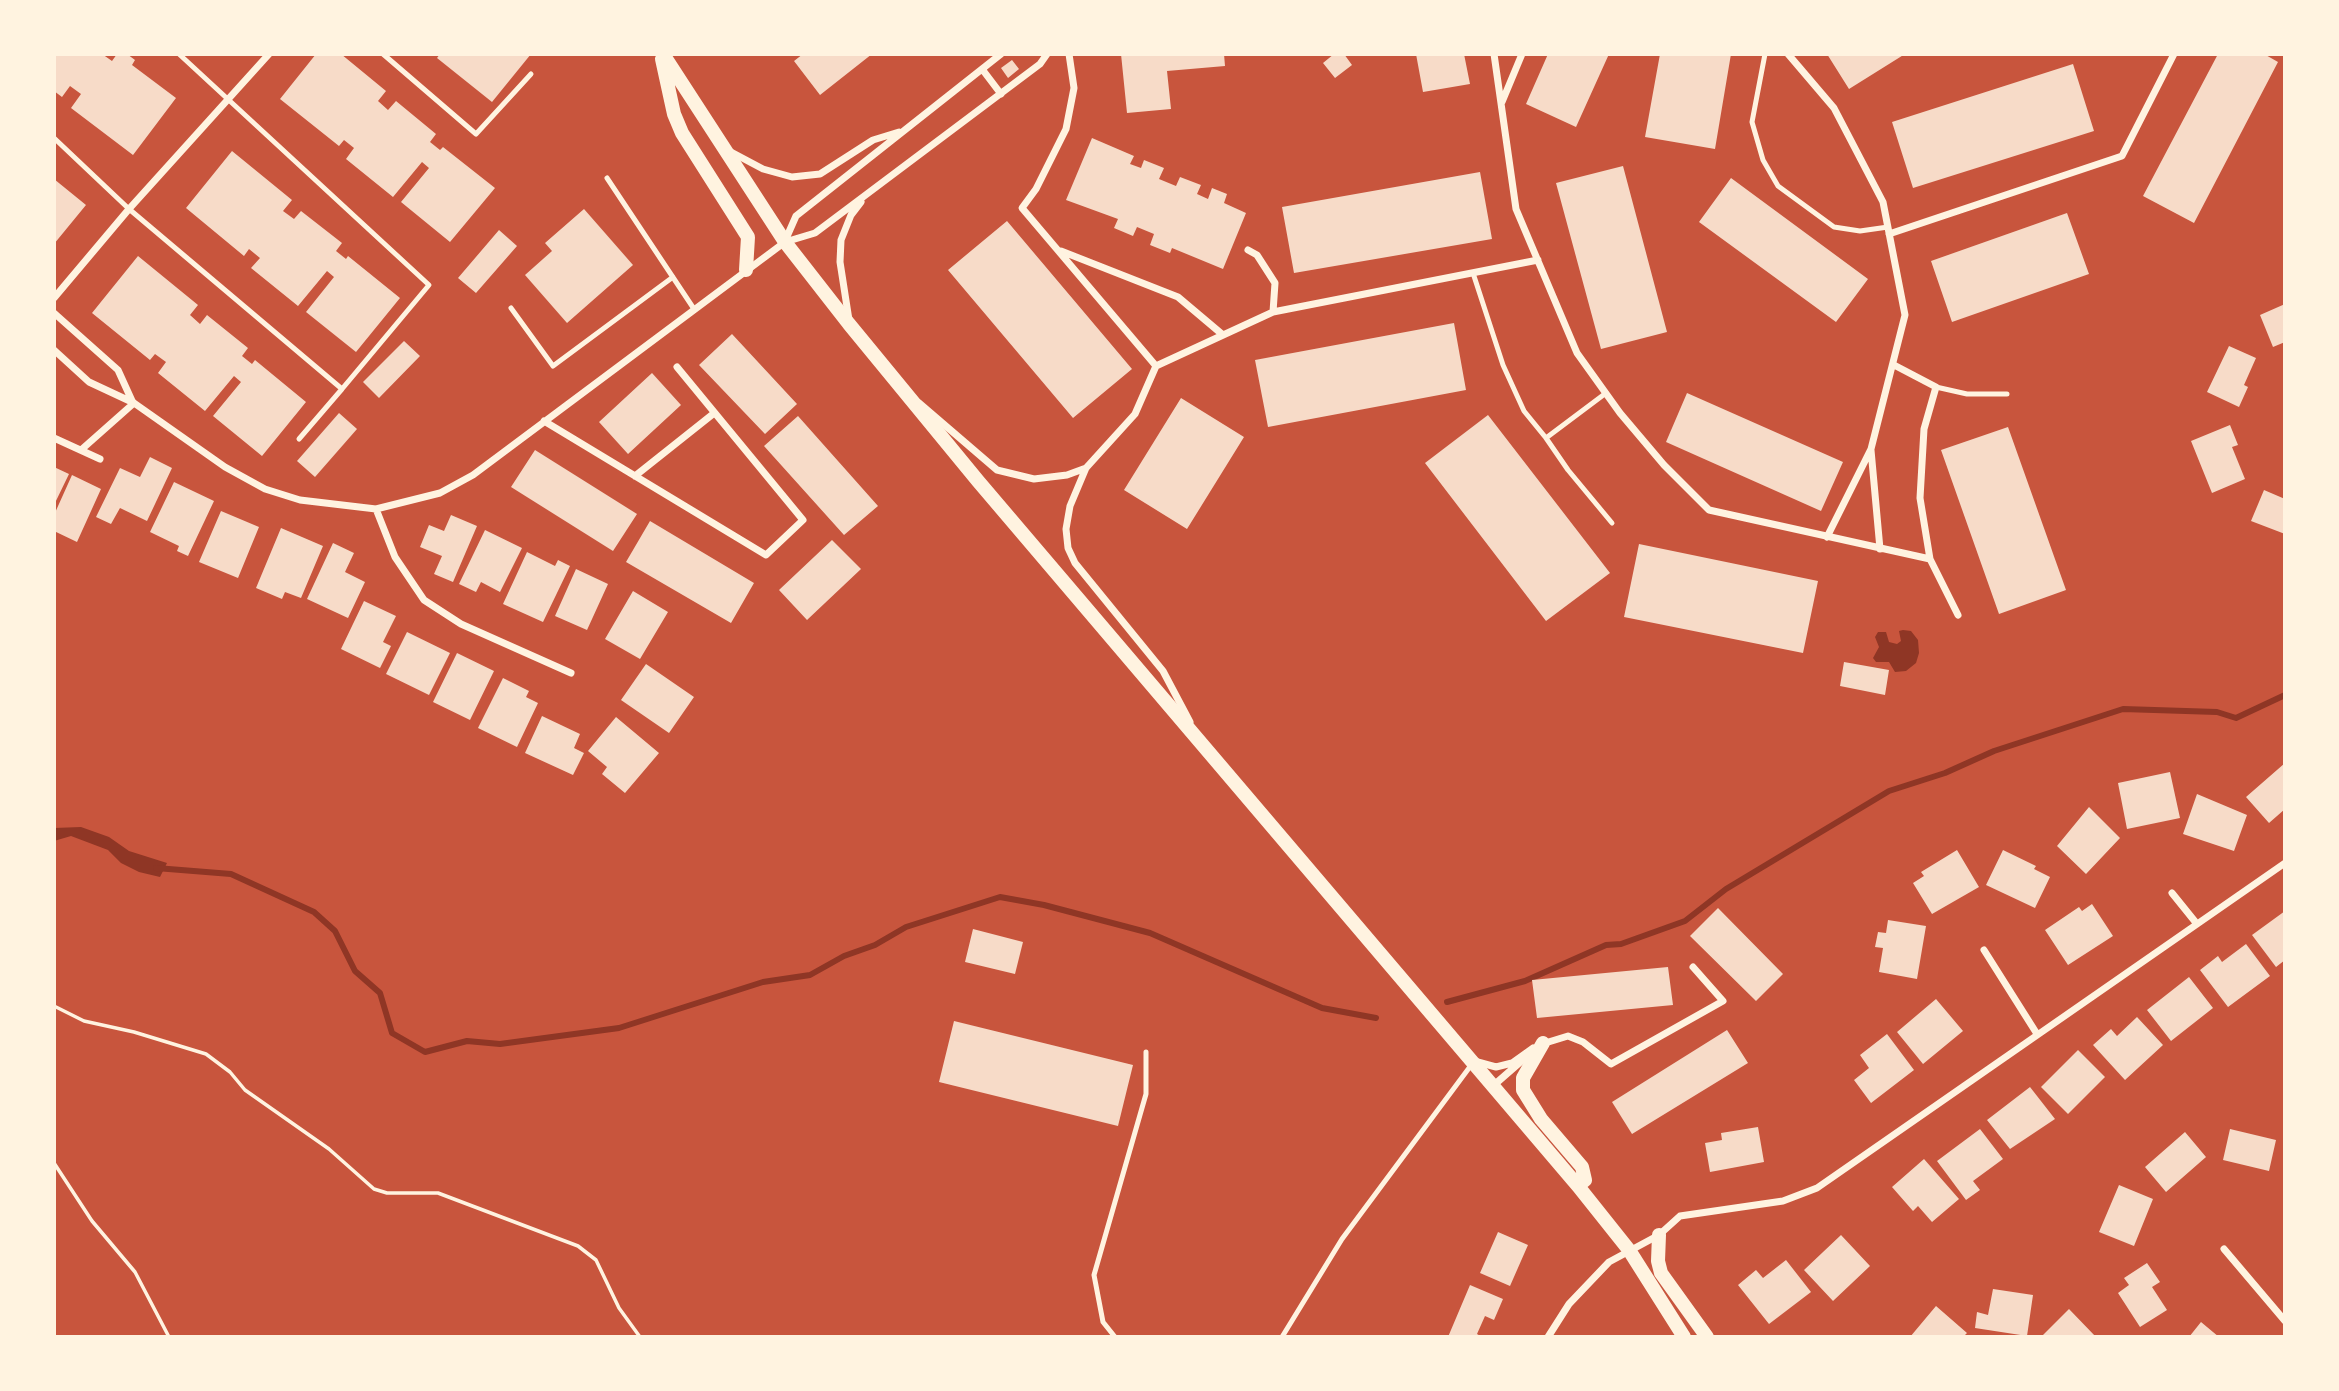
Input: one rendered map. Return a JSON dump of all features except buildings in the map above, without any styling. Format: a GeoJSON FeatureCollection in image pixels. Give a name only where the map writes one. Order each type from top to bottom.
{"type":"FeatureCollection","features":[{"type":"Feature","properties":{"kind":"main road"},"geometry":{"type":"LineString","coordinates":[[662,54],[785,242],[849,324],[1578,1186],[1629,1250],[1684,1337]]}},
{"type":"Feature","properties":{"kind":"main road"},"geometry":{"type":"LineString","coordinates":[[662,54],[674,114],[682,133],[748,237],[746,270]]}},
{"type":"Feature","properties":{"kind":"main road"},"geometry":{"type":"LineString","coordinates":[[1543,1043],[1523,1078],[1523,1090],[1541,1119],[1582,1167],[1585,1180],[1578,1186]]}},
{"type":"Feature","properties":{"kind":"main road"},"geometry":{"type":"LineString","coordinates":[[1659,1235],[1661,1273],[1707,1337]]}},
{"type":"Feature","properties":{"kind":"street"},"geometry":{"type":"LineString","coordinates":[[54,298],[129,209],[231,100],[269,54]]}},
{"type":"Feature","properties":{"kind":"street"},"geometry":{"type":"LineString","coordinates":[[785,242],[796,216],[1001,54]]}},
{"type":"Feature","properties":{"kind":"street"},"geometry":{"type":"LineString","coordinates":[[54,351],[89,382],[134,404],[225,467],[265,489],[300,500],[376,509],[440,493],[473,475],[785,242],[815,233],[1040,64],[1047,54]]}},
{"type":"Feature","properties":{"kind":"street"},"geometry":{"type":"LineString","coordinates":[[1069,54],[1074,88],[1066,129],[1037,189],[1022,208],[1156,366]]}},
{"type":"Feature","properties":{"kind":"street"},"geometry":{"type":"LineString","coordinates":[[1494,54],[1516,209],[1577,353],[1664,465],[1709,510],[1930,559]]}},
{"type":"Feature","properties":{"kind":"street"},"geometry":{"type":"LineString","coordinates":[[1501,104],[1522,54]]}},
{"type":"Feature","properties":{"kind":"street"},"geometry":{"type":"LineString","coordinates":[[1788,54],[1835,108],[1882,202],[1905,315],[1871,449],[1827,537]]}},
{"type":"Feature","properties":{"kind":"street"},"geometry":{"type":"LineString","coordinates":[[1888,231],[2122,156],[2174,54]]}},
{"type":"Feature","properties":{"kind":"street"},"geometry":{"type":"LineString","coordinates":[[982,69],[1001,94]]}},
{"type":"Feature","properties":{"kind":"street"},"geometry":{"type":"LineString","coordinates":[[723,148],[763,169],[792,177],[820,174],[873,140],[903,131]]}},
{"type":"Feature","properties":{"kind":"street"},"geometry":{"type":"LineString","coordinates":[[849,324],[840,262],[841,240],[851,215],[867,194]]}},
{"type":"Feature","properties":{"kind":"street"},"geometry":{"type":"LineString","coordinates":[[1057,250],[1178,297],[1223,335]]}},
{"type":"Feature","properties":{"kind":"street"},"geometry":{"type":"LineString","coordinates":[[1248,250],[1256,255],[1275,283],[1273,312]]}},
{"type":"Feature","properties":{"kind":"street"},"geometry":{"type":"LineString","coordinates":[[1197,735],[1163,671],[1075,563],[1068,548],[1066,529],[1070,506],[1086,468],[1135,414],[1156,366],[1273,312],[1538,260]]}},
{"type":"Feature","properties":{"kind":"street"},"geometry":{"type":"LineString","coordinates":[[54,313],[118,370],[134,404]]}},
{"type":"Feature","properties":{"kind":"street"},"geometry":{"type":"LineString","coordinates":[[1894,365],[1936,387],[1924,429],[1920,499],[1930,559],[1958,614]]}},
{"type":"Feature","properties":{"kind":"street"},"geometry":{"type":"LineString","coordinates":[[544,421],[766,555],[803,520],[677,368]]}},
{"type":"Feature","properties":{"kind":"street"},"geometry":{"type":"LineString","coordinates":[[907,395],[928,408],[978,457],[997,470],[1034,479],[1067,475],[1086,468]]}},
{"type":"Feature","properties":{"kind":"street"},"geometry":{"type":"LineString","coordinates":[[81,450],[134,404]]}},
{"type":"Feature","properties":{"kind":"street"},"geometry":{"type":"LineString","coordinates":[[635,476],[713,414]]}},
{"type":"Feature","properties":{"kind":"street"},"geometry":{"type":"LineString","coordinates":[[54,438],[100,459]]}},
{"type":"Feature","properties":{"kind":"street"},"geometry":{"type":"LineString","coordinates":[[1871,449],[1880,549]]}},
{"type":"Feature","properties":{"kind":"street"},"geometry":{"type":"LineString","coordinates":[[376,509],[395,557],[424,600],[461,624],[571,673]]}},
{"type":"Feature","properties":{"kind":"street"},"geometry":{"type":"LineString","coordinates":[[1548,1337],[1569,1304],[1597,1272],[1629,1250],[1659,1235],[1680,1216],[1783,1201],[1817,1188],[2285,863]]}},
{"type":"Feature","properties":{"kind":"street"},"geometry":{"type":"LineString","coordinates":[[2172,893],[2197,924]]}},
{"type":"Feature","properties":{"kind":"street"},"geometry":{"type":"LineString","coordinates":[[1983,950],[2038,1034]]}},
{"type":"Feature","properties":{"kind":"street"},"geometry":{"type":"LineString","coordinates":[[1473,1061],[1496,1067],[1512,1063],[1543,1043],[1568,1035],[1584,1042],[1611,1064],[1723,1001],[1693,967]]}},
{"type":"Feature","properties":{"kind":"street"},"geometry":{"type":"LineString","coordinates":[[1494,1085],[1543,1043]]}},
{"type":"Feature","properties":{"kind":"street"},"geometry":{"type":"LineString","coordinates":[[2224,1249],[2285,1321]]}},
{"type":"Feature","properties":{"kind":"lane"},"geometry":{"type":"LineString","coordinates":[[178,54],[429,285],[299,439]]}},
{"type":"Feature","properties":{"kind":"lane"},"geometry":{"type":"LineString","coordinates":[[383,54],[476,134],[531,74]]}},
{"type":"Feature","properties":{"kind":"lane"},"geometry":{"type":"LineString","coordinates":[[1765,54],[1752,122],[1763,160],[1778,186],[1834,226],[1860,231],[1888,231]]}},
{"type":"Feature","properties":{"kind":"lane"},"geometry":{"type":"LineString","coordinates":[[54,138],[129,209],[342,388]]}},
{"type":"Feature","properties":{"kind":"lane"},"geometry":{"type":"LineString","coordinates":[[607,178],[694,309]]}},
{"type":"Feature","properties":{"kind":"lane"},"geometry":{"type":"LineString","coordinates":[[1473,273],[1503,365],[1524,411],[1612,523]]}},
{"type":"Feature","properties":{"kind":"lane"},"geometry":{"type":"LineString","coordinates":[[510,308],[553,366],[673,277]]}},
{"type":"Feature","properties":{"kind":"lane"},"geometry":{"type":"LineString","coordinates":[[1936,387],[1967,394],[2007,394]]}},
{"type":"Feature","properties":{"kind":"lane"},"geometry":{"type":"LineString","coordinates":[[1546,438],[1606,393]]}},
{"type":"Feature","properties":{"kind":"lane"},"geometry":{"type":"LineString","coordinates":[[1115,1337],[1103,1322],[1094,1275],[1146,1094],[1146,1052]]}},
{"type":"Feature","properties":{"kind":"lane"},"geometry":{"type":"LineString","coordinates":[[1282,1337],[1342,1239],[1473,1061]]}},
{"type":"Feature","properties":{"kind":"path"},"geometry":{"type":"LineString","coordinates":[[54,1006],[84,1021],[134,1032],[206,1054],[230,1072],[245,1090],[329,1149],[374,1189],[387,1193],[438,1193],[578,1246],[596,1260],[620,1308],[640,1337]]}},
{"type":"Feature","properties":{"kind":"path"},"geometry":{"type":"LineString","coordinates":[[54,1163],[92,1222],[135,1272],[169,1337]]}},
{"type":"Feature","properties":{"kind":"shaded area"},"geometry":{"type":"Polygon","coordinates":[[[1899,631],[1911,631],[1918,640],[1919,653],[1916,663],[1906,671],[1895,672],[1889,662],[1876,662],[1873,658],[1879,647],[1875,637],[1878,632],[1886,632],[1889,642],[1897,644],[1901,641],[1899,631]]]}},
{"type":"Feature","properties":{"kind":"shaded area"},"geometry":{"type":"Polygon","coordinates":[[[81,827],[109,837],[129,851],[167,863],[160,877],[139,872],[121,863],[108,850],[71,836],[54,841],[54,828],[81,827]]]}},
{"type":"Feature","properties":{"kind":"waterway"},"geometry":{"type":"LineString","coordinates":[[1447,1002],[1525,981],[1606,945],[1621,944],[1685,921],[1726,889],[1889,791],[1945,773],[1994,751],[2123,709],[2217,712],[2236,718],[2285,695]]}},
{"type":"Feature","properties":{"kind":"waterway"},"geometry":{"type":"LineString","coordinates":[[156,868],[231,874],[314,912],[335,931],[355,971],[380,993],[392,1033],[425,1052],[467,1041],[500,1044],[619,1028],[763,982],[810,975],[844,956],[875,945],[906,927],[1000,897],[1044,905],[1150,933],[1322,1008],[1376,1018]]}}]}
